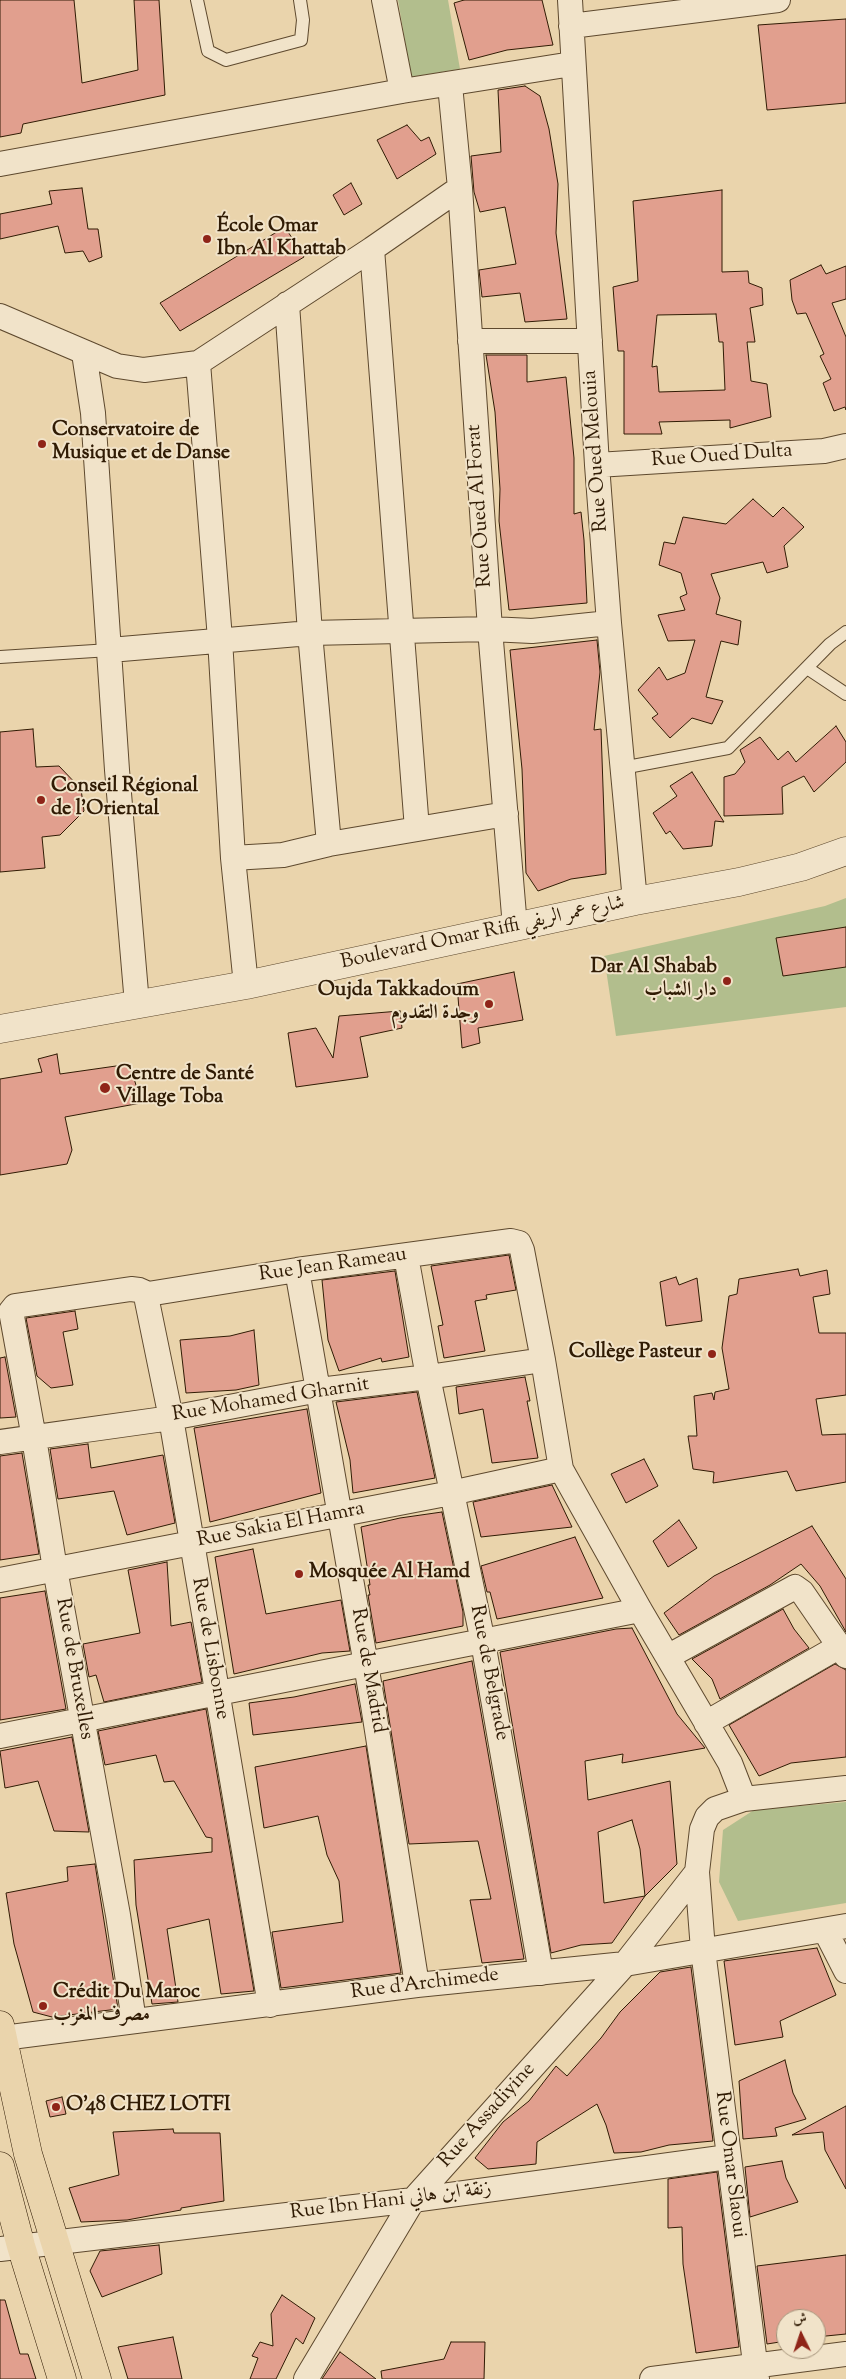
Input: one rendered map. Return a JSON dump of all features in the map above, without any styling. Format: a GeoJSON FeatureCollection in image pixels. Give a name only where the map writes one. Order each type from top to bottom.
{"type":"FeatureCollection","features":[{"type":"Feature","properties":{"kind":"main road"},"geometry":{"type":"LineString","coordinates":[[1,2032],[28,2154],[97,2379]]}},
{"type":"Feature","properties":{"kind":"main road"},"geometry":{"type":"LineString","coordinates":[[0,2166],[10,2247],[62,2379]]}},
{"type":"Feature","properties":{"kind":"street"},"geometry":{"type":"LineString","coordinates":[[384,0],[402,91]]}},
{"type":"Feature","properties":{"kind":"street","name":"Rue Oued Melouia"},"geometry":{"type":"LineString","coordinates":[[570,0],[572,64],[597,465],[609,623],[635,901]]}},
{"type":"Feature","properties":{"kind":"street"},"geometry":{"type":"LineString","coordinates":[[571,26],[778,0]]}},
{"type":"Feature","properties":{"kind":"street"},"geometry":{"type":"LineString","coordinates":[[0,164],[402,91],[572,64]]}},
{"type":"Feature","properties":{"kind":"street","name":"Rue Oued Al Forat"},"geometry":{"type":"LineString","coordinates":[[450,84],[460,188],[490,629],[515,928]]}},
{"type":"Feature","properties":{"kind":"street"},"geometry":{"type":"LineString","coordinates":[[0,316],[117,366],[144,370],[198,363],[372,249],[460,188]]}},
{"type":"Feature","properties":{"kind":"street"},"geometry":{"type":"LineString","coordinates":[[372,249],[417,829]]}},
{"type":"Feature","properties":{"kind":"street"},"geometry":{"type":"LineString","coordinates":[[287,304],[310,633],[328,844]]}},
{"type":"Feature","properties":{"kind":"street"},"geometry":{"type":"LineString","coordinates":[[470,341],[590,340]]}},
{"type":"Feature","properties":{"kind":"street"},"geometry":{"type":"LineString","coordinates":[[84,353],[93,413],[117,770],[137,1004]]}},
{"type":"Feature","properties":{"kind":"street"},"geometry":{"type":"LineString","coordinates":[[198,363],[220,640],[234,858],[246,985]]}},
{"type":"Feature","properties":{"kind":"street","name":"Rue Oued Dulta"},"geometry":{"type":"LineString","coordinates":[[597,465],[824,450],[846,446]]}},
{"type":"Feature","properties":{"kind":"street"},"geometry":{"type":"LineString","coordinates":[[110,650],[310,633],[490,629],[532,631],[609,623]]}},
{"type":"Feature","properties":{"kind":"street"},"geometry":{"type":"LineString","coordinates":[[234,858],[283,855],[328,844],[506,814]]}},
{"type":"Feature","properties":{"kind":"street","name":"Boulevard Omar Riffi شارع عمر الريفي"},"geometry":{"type":"LineString","coordinates":[[0,1029],[246,985],[635,901],[768,875],[846,851]]}},
{"type":"Feature","properties":{"kind":"street","name":"Rue Jean Rameau"},"geometry":{"type":"LineString","coordinates":[[12,1317],[10,1311],[15,1306],[131,1289],[148,1294],[297,1270],[511,1241],[519,1243],[522,1250],[543,1360]]}},
{"type":"Feature","properties":{"kind":"street","name":"Rue de Belgrade"},"geometry":{"type":"LineString","coordinates":[[406,1256],[428,1378],[483,1642],[541,1973]]}},
{"type":"Feature","properties":{"kind":"street","name":"Rue de Madrid"},"geometry":{"type":"LineString","coordinates":[[297,1270],[389,1801],[417,1985]]}},
{"type":"Feature","properties":{"kind":"street","name":"Rue de Lisbonne"},"geometry":{"type":"LineString","coordinates":[[148,1294],[147,1302],[171,1418],[270,2005]]}},
{"type":"Feature","properties":{"kind":"street","name":"Rue de Bruxelles"},"geometry":{"type":"LineString","coordinates":[[12,1317],[34,1438],[54,1569],[118,1915],[134,2021]]}},
{"type":"Feature","properties":{"kind":"street"},"geometry":{"type":"LineString","coordinates":[[543,1360],[561,1469],[640,1610],[669,1656],[730,1763],[744,1799]]}},
{"type":"Feature","properties":{"kind":"street","name":"Rue Mohamed Gharnit"},"geometry":{"type":"LineString","coordinates":[[0,1442],[171,1418],[319,1390],[428,1378],[543,1360]]}},
{"type":"Feature","properties":{"kind":"street","name":"Rue Sakia El Hamra"},"geometry":{"type":"LineString","coordinates":[[0,1580],[452,1493],[561,1469]]}},
{"type":"Feature","properties":{"kind":"street"},"geometry":{"type":"LineString","coordinates":[[669,1656],[795,1588],[802,1592],[843,1651],[706,1723]]}},
{"type":"Feature","properties":{"kind":"street"},"geometry":{"type":"LineString","coordinates":[[0,1736],[365,1666],[640,1610]]}},
{"type":"Feature","properties":{"kind":"street"},"geometry":{"type":"LineString","coordinates":[[703,1950],[697,1872],[702,1829],[707,1817],[716,1809],[744,1799],[846,1788]]}},
{"type":"Feature","properties":{"kind":"street","name":"Rue Assadiyine"},"geometry":{"type":"LineString","coordinates":[[306,2379],[413,2200],[625,1964],[697,1872]]}},
{"type":"Feature","properties":{"kind":"street"},"geometry":{"type":"LineString","coordinates":[[836,1928],[846,1971]]}},
{"type":"Feature","properties":{"kind":"street","name":"Rue d’Archimede"},"geometry":{"type":"LineString","coordinates":[[1,2032],[134,2021],[417,1985],[625,1964],[836,1928]]}},
{"type":"Feature","properties":{"kind":"street","name":"Rue Omar Slaoui"},"geometry":{"type":"LineString","coordinates":[[703,1950],[756,2372]]}},
{"type":"Feature","properties":{"kind":"street","name":"Rue Ibn Hani زنقة ابن هاني"},"geometry":{"type":"LineString","coordinates":[[10,2247],[413,2200],[728,2157]]}},
{"type":"Feature","properties":{"kind":"street"},"geometry":{"type":"LineString","coordinates":[[652,2379],[756,2372],[846,2354]]}},
{"type":"Feature","properties":{"kind":"lane"},"geometry":{"type":"LineString","coordinates":[[197,0],[208,51],[226,60],[301,40],[303,20],[300,0]]}},
{"type":"Feature","properties":{"kind":"lane"},"geometry":{"type":"LineString","coordinates":[[622,768],[728,748],[830,644],[846,632]]}},
{"type":"Feature","properties":{"kind":"lane"},"geometry":{"type":"LineString","coordinates":[[0,657],[110,650]]}},
{"type":"Feature","properties":{"kind":"lane"},"geometry":{"type":"LineString","coordinates":[[807,668],[846,694]]}},
{"type":"Feature","properties":{"kind":"green space"},"geometry":{"type":"Polygon","coordinates":[[[398,0],[448,0],[460,69],[411,77],[398,0]]]}},
{"type":"Feature","properties":{"kind":"green space","name":"Dar Al Shabab دار الشباب"},"geometry":{"type":"Polygon","coordinates":[[[846,898],[846,1007],[616,1036],[604,956],[825,906],[846,898]]]}},
{"type":"Feature","properties":{"kind":"green space"},"geometry":{"type":"Polygon","coordinates":[[[846,1802],[846,1903],[738,1921],[719,1882],[723,1830],[754,1810],[846,1802]]]}},
{"type":"Feature","properties":{"kind":"building"},"geometry":{"type":"Polygon","coordinates":[[[0,0],[74,0],[82,83],[138,70],[134,0],[159,0],[165,95],[23,124],[21,133],[0,137],[0,0]]]}},
{"type":"Feature","properties":{"kind":"building"},"geometry":{"type":"Polygon","coordinates":[[[464,0],[542,0],[553,45],[507,50],[469,60],[454,3],[464,0]]]}},
{"type":"Feature","properties":{"kind":"building"},"geometry":{"type":"Polygon","coordinates":[[[846,19],[846,103],[767,110],[758,25],[846,19]]]}},
{"type":"Feature","properties":{"kind":"building"},"geometry":{"type":"Polygon","coordinates":[[[525,86],[540,96],[549,129],[558,184],[556,233],[567,319],[525,322],[520,293],[482,297],[479,270],[516,264],[505,207],[480,212],[474,192],[471,156],[501,152],[498,90],[525,86]]]}},
{"type":"Feature","properties":{"kind":"building"},"geometry":{"type":"Polygon","coordinates":[[[407,125],[421,141],[429,137],[436,154],[397,179],[377,140],[407,125]]]}},
{"type":"Feature","properties":{"kind":"building"},"geometry":{"type":"Polygon","coordinates":[[[351,183],[362,204],[344,215],[333,195],[351,183]]]}},
{"type":"Feature","properties":{"kind":"building"},"geometry":{"type":"Polygon","coordinates":[[[82,188],[88,229],[98,229],[102,257],[89,262],[83,251],[65,253],[58,226],[0,239],[0,214],[52,204],[49,191],[82,188]]]}},
{"type":"Feature","properties":{"kind":"building"},"geometry":{"type":"Polygon","coordinates":[[[722,190],[722,272],[748,271],[749,283],[762,288],[763,305],[750,308],[755,342],[747,342],[751,381],[767,384],[771,417],[730,428],[730,420],[659,422],[662,434],[624,434],[624,351],[618,351],[613,287],[638,281],[633,201],[722,190]],[[716,314],[657,315],[652,367],[657,366],[659,392],[725,390],[723,342],[719,342],[716,314]]]}},
{"type":"Feature","properties":{"kind":"building"},"geometry":{"type":"Polygon","coordinates":[[[285,227],[304,257],[180,331],[160,303],[285,227]]]}},
{"type":"Feature","properties":{"kind":"building"},"geometry":{"type":"Polygon","coordinates":[[[821,265],[826,274],[846,266],[846,299],[832,303],[846,337],[846,410],[845,407],[834,411],[823,383],[831,379],[820,356],[824,354],[806,313],[797,314],[792,300],[790,280],[821,265]]]}},
{"type":"Feature","properties":{"kind":"building"},"geometry":{"type":"Polygon","coordinates":[[[486,355],[527,355],[527,382],[566,377],[574,458],[574,514],[581,512],[587,603],[509,610],[499,521],[500,489],[495,412],[486,355]]]}},
{"type":"Feature","properties":{"kind":"building"},"geometry":{"type":"Polygon","coordinates":[[[753,499],[773,517],[783,507],[804,527],[784,546],[788,567],[767,573],[763,562],[711,574],[720,598],[716,614],[741,621],[738,645],[721,641],[706,697],[723,701],[712,724],[692,718],[670,738],[652,718],[658,714],[638,690],[659,667],[667,680],[685,673],[695,640],[668,641],[658,615],[685,610],[680,597],[687,594],[681,573],[659,565],[664,542],[675,544],[683,517],[726,524],[753,499]]]}},
{"type":"Feature","properties":{"kind":"building"},"geometry":{"type":"Polygon","coordinates":[[[597,640],[600,672],[594,730],[601,729],[606,874],[571,879],[538,891],[526,873],[522,769],[510,650],[597,640]]]}},
{"type":"Feature","properties":{"kind":"building"},"geometry":{"type":"Polygon","coordinates":[[[836,726],[846,742],[846,762],[814,792],[804,776],[782,787],[783,814],[724,816],[724,777],[735,774],[745,762],[740,750],[760,737],[778,760],[788,751],[796,762],[836,726]]]}},
{"type":"Feature","properties":{"kind":"building","name":"Conseil Régional de l'Oriental"},"geometry":{"type":"Polygon","coordinates":[[[33,729],[36,767],[59,766],[81,789],[84,811],[60,835],[42,837],[45,868],[0,872],[0,732],[33,729]]]}},
{"type":"Feature","properties":{"kind":"building"},"geometry":{"type":"Polygon","coordinates":[[[692,772],[724,822],[715,821],[712,846],[683,849],[670,831],[666,834],[653,813],[677,796],[670,786],[692,772]]]}},
{"type":"Feature","properties":{"kind":"building"},"geometry":{"type":"Polygon","coordinates":[[[846,927],[846,967],[783,976],[776,938],[846,927]]]}},
{"type":"Feature","properties":{"kind":"building"},"geometry":{"type":"Polygon","coordinates":[[[514,972],[523,1020],[478,1028],[480,1043],[462,1048],[457,984],[514,972]]]}},
{"type":"Feature","properties":{"kind":"building"},"geometry":{"type":"Polygon","coordinates":[[[400,1011],[402,1028],[360,1037],[368,1077],[296,1087],[288,1033],[316,1028],[333,1058],[339,1016],[400,1011]]]}},
{"type":"Feature","properties":{"kind":"building"},"geometry":{"type":"Polygon","coordinates":[[[57,1054],[60,1074],[130,1064],[141,1103],[65,1117],[72,1150],[67,1164],[0,1175],[0,1079],[42,1072],[38,1059],[57,1054]]]}},
{"type":"Feature","properties":{"kind":"building"},"geometry":{"type":"Polygon","coordinates":[[[509,1255],[516,1290],[486,1295],[487,1299],[475,1301],[485,1351],[444,1358],[438,1326],[443,1325],[431,1266],[509,1255]]]}},
{"type":"Feature","properties":{"kind":"building"},"geometry":{"type":"Polygon","coordinates":[[[798,1269],[800,1276],[827,1270],[830,1294],[813,1297],[819,1333],[846,1333],[846,1395],[816,1399],[822,1435],[846,1434],[846,1482],[796,1491],[787,1471],[713,1483],[714,1472],[693,1469],[688,1436],[697,1436],[694,1396],[712,1393],[714,1400],[715,1392],[729,1389],[722,1348],[729,1296],[737,1294],[739,1279],[798,1269]]]}},
{"type":"Feature","properties":{"kind":"building"},"geometry":{"type":"Polygon","coordinates":[[[395,1271],[409,1357],[382,1362],[381,1358],[339,1371],[328,1340],[322,1280],[395,1271]]]}},
{"type":"Feature","properties":{"kind":"building"},"geometry":{"type":"Polygon","coordinates":[[[676,1277],[679,1285],[697,1278],[702,1321],[666,1326],[660,1282],[676,1277]]]}},
{"type":"Feature","properties":{"kind":"building"},"geometry":{"type":"Polygon","coordinates":[[[75,1311],[78,1329],[63,1332],[73,1385],[51,1388],[37,1376],[26,1318],[75,1311]]]}},
{"type":"Feature","properties":{"kind":"building"},"geometry":{"type":"Polygon","coordinates":[[[254,1330],[259,1385],[236,1390],[186,1393],[180,1340],[230,1336],[254,1330]]]}},
{"type":"Feature","properties":{"kind":"building"},"geometry":{"type":"Polygon","coordinates":[[[5,1357],[16,1417],[0,1418],[0,1358],[5,1357]]]}},
{"type":"Feature","properties":{"kind":"building"},"geometry":{"type":"Polygon","coordinates":[[[525,1377],[530,1401],[527,1401],[538,1458],[492,1463],[483,1409],[459,1414],[456,1387],[525,1377]]]}},
{"type":"Feature","properties":{"kind":"building"},"geometry":{"type":"Polygon","coordinates":[[[417,1392],[435,1478],[353,1493],[350,1460],[336,1402],[417,1392]]]}},
{"type":"Feature","properties":{"kind":"building"},"geometry":{"type":"Polygon","coordinates":[[[307,1409],[321,1493],[210,1522],[194,1428],[307,1409]]]}},
{"type":"Feature","properties":{"kind":"building"},"geometry":{"type":"Polygon","coordinates":[[[88,1444],[91,1468],[163,1455],[175,1523],[127,1535],[114,1491],[58,1499],[50,1449],[88,1444]]]}},
{"type":"Feature","properties":{"kind":"building"},"geometry":{"type":"Polygon","coordinates":[[[22,1453],[39,1554],[0,1560],[0,1456],[22,1453]]]}},
{"type":"Feature","properties":{"kind":"building"},"geometry":{"type":"Polygon","coordinates":[[[644,1459],[658,1486],[626,1503],[611,1474],[644,1459]]]}},
{"type":"Feature","properties":{"kind":"building"},"geometry":{"type":"Polygon","coordinates":[[[552,1485],[572,1527],[481,1537],[473,1502],[552,1485]]]}},
{"type":"Feature","properties":{"kind":"building"},"geometry":{"type":"Polygon","coordinates":[[[442,1512],[463,1612],[463,1626],[376,1643],[368,1595],[370,1595],[368,1585],[370,1585],[361,1527],[400,1518],[442,1512]]]}},
{"type":"Feature","properties":{"kind":"building"},"geometry":{"type":"Polygon","coordinates":[[[679,1520],[697,1548],[668,1567],[653,1541],[679,1520]]]}},
{"type":"Feature","properties":{"kind":"building"},"geometry":{"type":"Polygon","coordinates":[[[812,1526],[846,1579],[846,1632],[820,1586],[801,1564],[770,1585],[679,1635],[664,1613],[714,1576],[812,1526]]]}},
{"type":"Feature","properties":{"kind":"building"},"geometry":{"type":"Polygon","coordinates":[[[575,1537],[603,1598],[497,1619],[490,1592],[487,1592],[481,1566],[575,1537]]]}},
{"type":"Feature","properties":{"kind":"building"},"geometry":{"type":"Polygon","coordinates":[[[253,1549],[266,1614],[341,1600],[350,1651],[322,1653],[234,1674],[215,1557],[253,1549]]]}},
{"type":"Feature","properties":{"kind":"building"},"geometry":{"type":"Polygon","coordinates":[[[167,1562],[171,1626],[191,1622],[202,1682],[104,1702],[96,1675],[89,1677],[83,1644],[140,1633],[128,1570],[167,1562]]]}},
{"type":"Feature","properties":{"kind":"building"},"geometry":{"type":"Polygon","coordinates":[[[45,1591],[66,1709],[0,1720],[0,1598],[45,1591]]]}},
{"type":"Feature","properties":{"kind":"building"},"geometry":{"type":"Polygon","coordinates":[[[783,1609],[794,1629],[809,1648],[720,1699],[712,1679],[692,1659],[783,1609]]]}},
{"type":"Feature","properties":{"kind":"building"},"geometry":{"type":"Polygon","coordinates":[[[632,1628],[677,1714],[705,1748],[622,1763],[623,1754],[585,1761],[588,1800],[670,1781],[677,1864],[645,1896],[612,1943],[581,1945],[551,1953],[500,1652],[616,1629],[632,1628]],[[632,1820],[598,1832],[604,1903],[645,1896],[640,1849],[632,1820]]]}},
{"type":"Feature","properties":{"kind":"building"},"geometry":{"type":"Polygon","coordinates":[[[472,1661],[524,1959],[482,1963],[470,1900],[491,1899],[478,1841],[409,1844],[383,1681],[472,1661]]]}},
{"type":"Feature","properties":{"kind":"building"},"geometry":{"type":"Polygon","coordinates":[[[835,1664],[846,1670],[846,1757],[791,1763],[759,1776],[729,1725],[835,1664]]]}},
{"type":"Feature","properties":{"kind":"building"},"geometry":{"type":"Polygon","coordinates":[[[355,1684],[362,1722],[253,1735],[249,1703],[294,1697],[355,1684]]]}},
{"type":"Feature","properties":{"kind":"building"},"geometry":{"type":"Polygon","coordinates":[[[206,1709],[254,1991],[221,1994],[209,1919],[167,1929],[178,2002],[152,2004],[136,1905],[134,1860],[212,1852],[212,1838],[206,1837],[174,1781],[164,1782],[156,1755],[105,1765],[98,1731],[206,1709]]]}},
{"type":"Feature","properties":{"kind":"building"},"geometry":{"type":"Polygon","coordinates":[[[72,1737],[89,1832],[54,1831],[38,1781],[5,1788],[0,1751],[72,1737]]]}},
{"type":"Feature","properties":{"kind":"building"},"geometry":{"type":"Polygon","coordinates":[[[366,1746],[401,1973],[281,1988],[272,1932],[343,1922],[339,1881],[327,1855],[318,1816],[264,1828],[255,1767],[366,1746]]]}},
{"type":"Feature","properties":{"kind":"building"},"geometry":{"type":"Polygon","coordinates":[[[95,1864],[118,2009],[52,2017],[33,2012],[14,1944],[6,1893],[68,1881],[67,1867],[95,1864]]]}},
{"type":"Feature","properties":{"kind":"building"},"geometry":{"type":"Polygon","coordinates":[[[817,1948],[836,1995],[780,2021],[783,2037],[735,2045],[724,1961],[817,1948]]]}},
{"type":"Feature","properties":{"kind":"building"},"geometry":{"type":"Polygon","coordinates":[[[691,1967],[713,2141],[669,2145],[641,2152],[614,2153],[606,2125],[597,2104],[537,2142],[536,2164],[488,2169],[475,2158],[503,2122],[529,2101],[556,2066],[567,2076],[601,2038],[620,2012],[660,1972],[691,1967]]]}},
{"type":"Feature","properties":{"kind":"building"},"geometry":{"type":"Polygon","coordinates":[[[785,2060],[793,2093],[806,2119],[775,2128],[777,2136],[743,2139],[739,2081],[785,2060]]]}},
{"type":"Feature","properties":{"kind":"building"},"geometry":{"type":"Polygon","coordinates":[[[62,2097],[66,2114],[50,2117],[46,2101],[62,2097]]]}},
{"type":"Feature","properties":{"kind":"building"},"geometry":{"type":"Polygon","coordinates":[[[846,2106],[846,2189],[825,2150],[823,2132],[792,2135],[846,2106]]]}},
{"type":"Feature","properties":{"kind":"building"},"geometry":{"type":"Polygon","coordinates":[[[173,2129],[174,2133],[220,2133],[224,2201],[127,2220],[81,2222],[69,2188],[119,2175],[113,2132],[173,2129]]]}},
{"type":"Feature","properties":{"kind":"building"},"geometry":{"type":"Polygon","coordinates":[[[782,2161],[786,2178],[798,2202],[750,2217],[745,2167],[782,2161]]]}},
{"type":"Feature","properties":{"kind":"building"},"geometry":{"type":"Polygon","coordinates":[[[717,2172],[739,2347],[696,2353],[683,2264],[682,2227],[668,2228],[668,2179],[717,2172]]]}},
{"type":"Feature","properties":{"kind":"building"},"geometry":{"type":"Polygon","coordinates":[[[159,2245],[162,2274],[102,2297],[90,2271],[100,2251],[159,2245]]]}},
{"type":"Feature","properties":{"kind":"building"},"geometry":{"type":"Polygon","coordinates":[[[846,2255],[846,2334],[826,2336],[826,2309],[776,2309],[776,2343],[767,2344],[757,2266],[846,2255]]]}},
{"type":"Feature","properties":{"kind":"building"},"geometry":{"type":"Polygon","coordinates":[[[282,2295],[315,2318],[303,2344],[296,2338],[276,2379],[250,2379],[258,2358],[252,2356],[260,2342],[273,2346],[271,2314],[282,2295]]]}},
{"type":"Feature","properties":{"kind":"building"},"geometry":{"type":"Polygon","coordinates":[[[0,2300],[5,2300],[20,2354],[28,2354],[36,2379],[0,2379],[0,2300]]]}},
{"type":"Feature","properties":{"kind":"building"},"geometry":{"type":"Polygon","coordinates":[[[173,2337],[182,2379],[128,2379],[118,2347],[173,2337]]]}},
{"type":"Feature","properties":{"kind":"building"},"geometry":{"type":"Polygon","coordinates":[[[451,2342],[485,2342],[484,2379],[382,2379],[381,2371],[444,2359],[451,2342]]]}},
{"type":"Feature","properties":{"kind":"building"},"geometry":{"type":"Polygon","coordinates":[[[340,2352],[376,2379],[322,2379],[340,2352]]]}},
{"type":"Feature","properties":{"kind":"place","name":"École Omar Ibn Al Khattab"},"geometry":{"type":"Point","coordinates":[207,239]}},
{"type":"Feature","properties":{"kind":"place","name":"Conservatoire de Musique et de Danse"},"geometry":{"type":"Point","coordinates":[42,444]}},
{"type":"Feature","properties":{"kind":"place","name":"Conseil Régional de l'Oriental"},"geometry":{"type":"Point","coordinates":[41,800]}},
{"type":"Feature","properties":{"kind":"place","name":"Dar Al Shabab دار الشباب"},"geometry":{"type":"Point","coordinates":[727,981]}},
{"type":"Feature","properties":{"kind":"place","name":"Oujda Takkadoum وجدة التقدوم"},"geometry":{"type":"Point","coordinates":[489,1004]}},
{"type":"Feature","properties":{"kind":"place","name":"Centre de Santé Village Toba"},"geometry":{"type":"Point","coordinates":[105,1088]}},
{"type":"Feature","properties":{"kind":"place","name":"Collège Pasteur"},"geometry":{"type":"Point","coordinates":[712,1354]}},
{"type":"Feature","properties":{"kind":"place","name":"Mosquée Al Hamd"},"geometry":{"type":"Point","coordinates":[299,1574]}},
{"type":"Feature","properties":{"kind":"place","name":"Crédit Du Maroc مصرف المغرب"},"geometry":{"type":"Point","coordinates":[43,2006]}},
{"type":"Feature","properties":{"kind":"place","name":"O'48 CHEZ LOTFI"},"geometry":{"type":"Point","coordinates":[56,2107]}}]}
